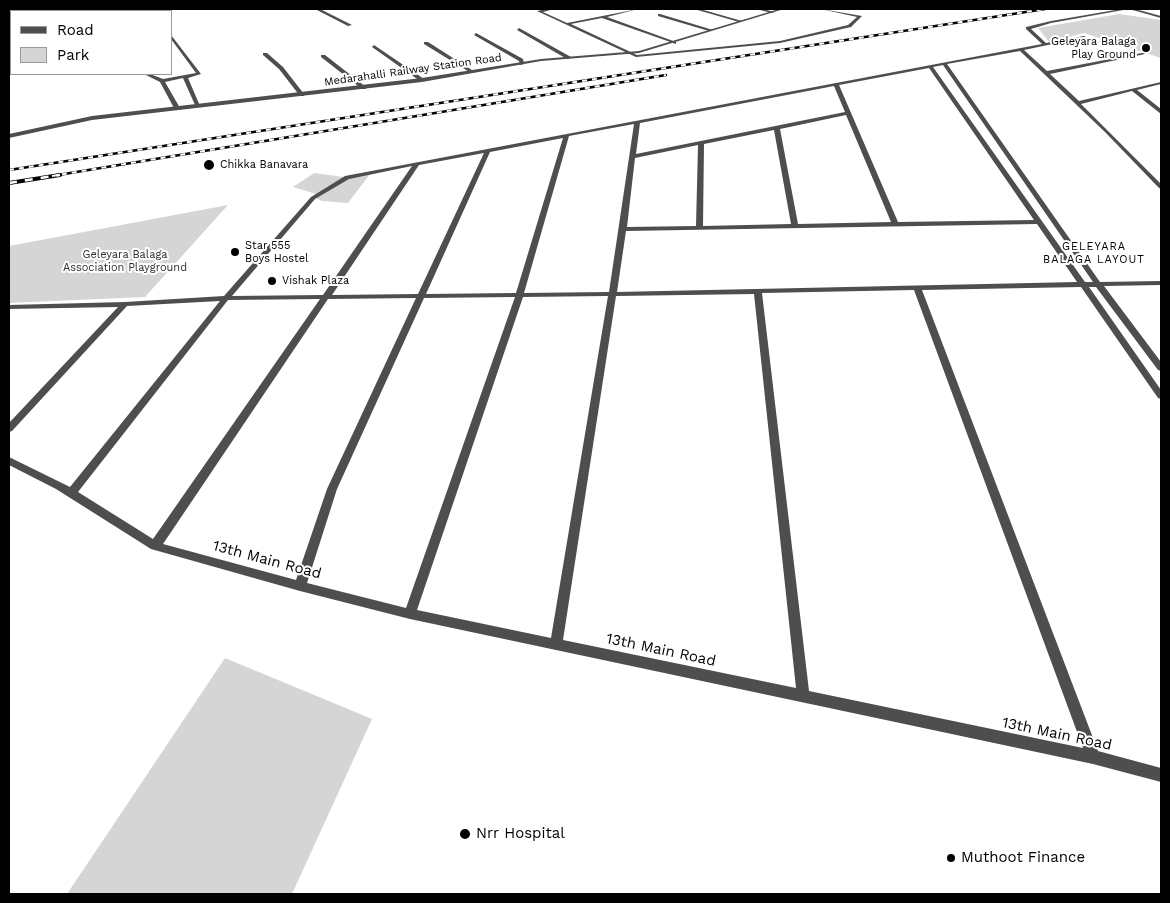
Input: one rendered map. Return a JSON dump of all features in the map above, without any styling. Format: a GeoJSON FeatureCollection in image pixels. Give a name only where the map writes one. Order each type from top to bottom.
{"type":"FeatureCollection","features":[{"type":"Feature","properties":{"kind":"street"},"geometry":{"type":"LineString","coordinates":[[317,9],[350,26]]}},
{"type":"Feature","properties":{"kind":"street"},"geometry":{"type":"LineString","coordinates":[[552,9],[539,11],[631,53],[642,56],[780,42],[849,26],[860,16],[823,9]]}},
{"type":"Feature","properties":{"kind":"street"},"geometry":{"type":"LineString","coordinates":[[567,24],[636,9]]}},
{"type":"Feature","properties":{"kind":"street"},"geometry":{"type":"LineString","coordinates":[[696,9],[740,21]]}},
{"type":"Feature","properties":{"kind":"street"},"geometry":{"type":"LineString","coordinates":[[758,9],[772,12]]}},
{"type":"Feature","properties":{"kind":"street"},"geometry":{"type":"LineString","coordinates":[[631,53],[782,9]]}},
{"type":"Feature","properties":{"kind":"street"},"geometry":{"type":"LineString","coordinates":[[1045,44],[1028,28],[1051,22],[1128,9]]}},
{"type":"Feature","properties":{"kind":"street"},"geometry":{"type":"LineString","coordinates":[[1132,9],[1153,15],[1161,15]]}},
{"type":"Feature","properties":{"kind":"street"},"geometry":{"type":"LineString","coordinates":[[1146,9],[1161,15]]}},
{"type":"Feature","properties":{"kind":"street"},"geometry":{"type":"LineString","coordinates":[[659,15],[711,30]]}},
{"type":"Feature","properties":{"kind":"street"},"geometry":{"type":"LineString","coordinates":[[602,16],[674,42]]}},
{"type":"Feature","properties":{"kind":"street"},"geometry":{"type":"LineString","coordinates":[[519,29],[569,58]]}},
{"type":"Feature","properties":{"kind":"street"},"geometry":{"type":"LineString","coordinates":[[476,34],[522,60],[522,64]]}},
{"type":"Feature","properties":{"kind":"street"},"geometry":{"type":"LineString","coordinates":[[148,75],[162,81],[200,74],[172,37]]}},
{"type":"Feature","properties":{"kind":"street"},"geometry":{"type":"LineString","coordinates":[[71,493],[226,298],[313,198],[348,178],[1084,37]]}},
{"type":"Feature","properties":{"kind":"street"},"geometry":{"type":"LineString","coordinates":[[426,43],[473,72]]}},
{"type":"Feature","properties":{"kind":"street"},"geometry":{"type":"LineString","coordinates":[[374,46],[422,80]]}},
{"type":"Feature","properties":{"kind":"street"},"geometry":{"type":"LineString","coordinates":[[1020,48],[1077,102],[1161,187]]}},
{"type":"Feature","properties":{"kind":"street","name":"Medarahalli Railway Station Road"},"geometry":{"type":"LineString","coordinates":[[9,136],[92,118],[364,88],[541,60],[631,53]]}},
{"type":"Feature","properties":{"kind":"street"},"geometry":{"type":"LineString","coordinates":[[1047,74],[1145,53]]}},
{"type":"Feature","properties":{"kind":"street"},"geometry":{"type":"LineString","coordinates":[[265,54],[281,68],[302,95]]}},
{"type":"Feature","properties":{"kind":"street"},"geometry":{"type":"LineString","coordinates":[[323,56],[364,88]]}},
{"type":"Feature","properties":{"kind":"street"},"geometry":{"type":"LineString","coordinates":[[944,63],[1098,284],[1161,368]]}},
{"type":"Feature","properties":{"kind":"street"},"geometry":{"type":"LineString","coordinates":[[930,66],[1161,396]]}},
{"type":"Feature","properties":{"kind":"street"},"geometry":{"type":"LineString","coordinates":[[185,77],[198,105]]}},
{"type":"Feature","properties":{"kind":"street"},"geometry":{"type":"LineString","coordinates":[[162,81],[177,108]]}},
{"type":"Feature","properties":{"kind":"street"},"geometry":{"type":"LineString","coordinates":[[1077,102],[1161,83]]}},
{"type":"Feature","properties":{"kind":"street"},"geometry":{"type":"LineString","coordinates":[[836,85],[895,224]]}},
{"type":"Feature","properties":{"kind":"street"},"geometry":{"type":"LineString","coordinates":[[1134,90],[1161,112]]}},
{"type":"Feature","properties":{"kind":"street"},"geometry":{"type":"LineString","coordinates":[[632,157],[848,113]]}},
{"type":"Feature","properties":{"kind":"street"},"geometry":{"type":"LineString","coordinates":[[556,644],[623,228],[637,122]]}},
{"type":"Feature","properties":{"kind":"street"},"geometry":{"type":"LineString","coordinates":[[776,128],[795,225]]}},
{"type":"Feature","properties":{"kind":"street"},"geometry":{"type":"LineString","coordinates":[[410,614],[520,294],[566,135]]}},
{"type":"Feature","properties":{"kind":"street"},"geometry":{"type":"LineString","coordinates":[[699,227],[701,143]]}},
{"type":"Feature","properties":{"kind":"street"},"geometry":{"type":"LineString","coordinates":[[300,586],[332,489],[423,295],[488,150]]}},
{"type":"Feature","properties":{"kind":"street"},"geometry":{"type":"LineString","coordinates":[[155,546],[417,164]]}},
{"type":"Feature","properties":{"kind":"street"},"geometry":{"type":"LineString","coordinates":[[623,228],[1040,222]]}},
{"type":"Feature","properties":{"kind":"street"},"geometry":{"type":"LineString","coordinates":[[9,308],[226,298],[758,292],[1161,282]]}},
{"type":"Feature","properties":{"kind":"street"},"geometry":{"type":"LineString","coordinates":[[917,288],[1093,757]]}},
{"type":"Feature","properties":{"kind":"street"},"geometry":{"type":"LineString","coordinates":[[758,292],[803,696]]}},
{"type":"Feature","properties":{"kind":"street"},"geometry":{"type":"LineString","coordinates":[[9,429],[125,304]]}},
{"type":"Feature","properties":{"kind":"street","name":"13th Main Road"},"geometry":{"type":"LineString","coordinates":[[9,461],[71,493],[155,546],[300,586],[410,614],[1093,757],[1161,775]]}},
{"type":"Feature","properties":{"kind":"green space"},"geometry":{"type":"Polygon","coordinates":[[[1119,14],[1161,20],[1161,58],[1084,33],[1049,42],[1038,28],[1119,14]]]}},
{"type":"Feature","properties":{"kind":"green space"},"geometry":{"type":"Polygon","coordinates":[[[314,173],[344,177],[316,194],[293,187],[314,173]]]}},
{"type":"Feature","properties":{"kind":"green space"},"geometry":{"type":"Polygon","coordinates":[[[370,174],[348,203],[322,201],[316,198],[349,178],[370,174]]]}},
{"type":"Feature","properties":{"kind":"green space","name":"Geleyara Balaga Association Playground"},"geometry":{"type":"Polygon","coordinates":[[[228,205],[145,297],[9,303],[9,246],[228,205]]]}},
{"type":"Feature","properties":{"kind":"green space"},"geometry":{"type":"Polygon","coordinates":[[[225,658],[372,719],[292,894],[67,894],[225,658]]]}},
{"type":"Feature","properties":{"kind":"railway"},"geometry":{"type":"LineString","coordinates":[[9,170],[1045,9]]}},
{"type":"Feature","properties":{"kind":"railway"},"geometry":{"type":"LineString","coordinates":[[52,176],[666,75]]}},
{"type":"Feature","properties":{"kind":"railway"},"geometry":{"type":"LineString","coordinates":[[9,183],[60,175]]}},
{"type":"Feature","properties":{"kind":"place","name":"Geleyara Balaga Play Ground"},"geometry":{"type":"Point","coordinates":[1146,48]}},
{"type":"Feature","properties":{"kind":"place","name":"Chikka Banavara"},"geometry":{"type":"Point","coordinates":[209,165]}},
{"type":"Feature","properties":{"kind":"place","name":"Star 555 Boys Hostel"},"geometry":{"type":"Point","coordinates":[235,252]}},
{"type":"Feature","properties":{"kind":"place","name":"Vishak Plaza"},"geometry":{"type":"Point","coordinates":[272,281]}},
{"type":"Feature","properties":{"kind":"place","name":"Nrr Hospital"},"geometry":{"type":"Point","coordinates":[465,834]}},
{"type":"Feature","properties":{"kind":"place","name":"Muthoot Finance"},"geometry":{"type":"Point","coordinates":[951,858]}},
{"type":"Feature","properties":{"kind":"district","name":"GELEYARA BALAGA LAYOUT"},"geometry":{"type":"Point","coordinates":[1094,253]}}]}
